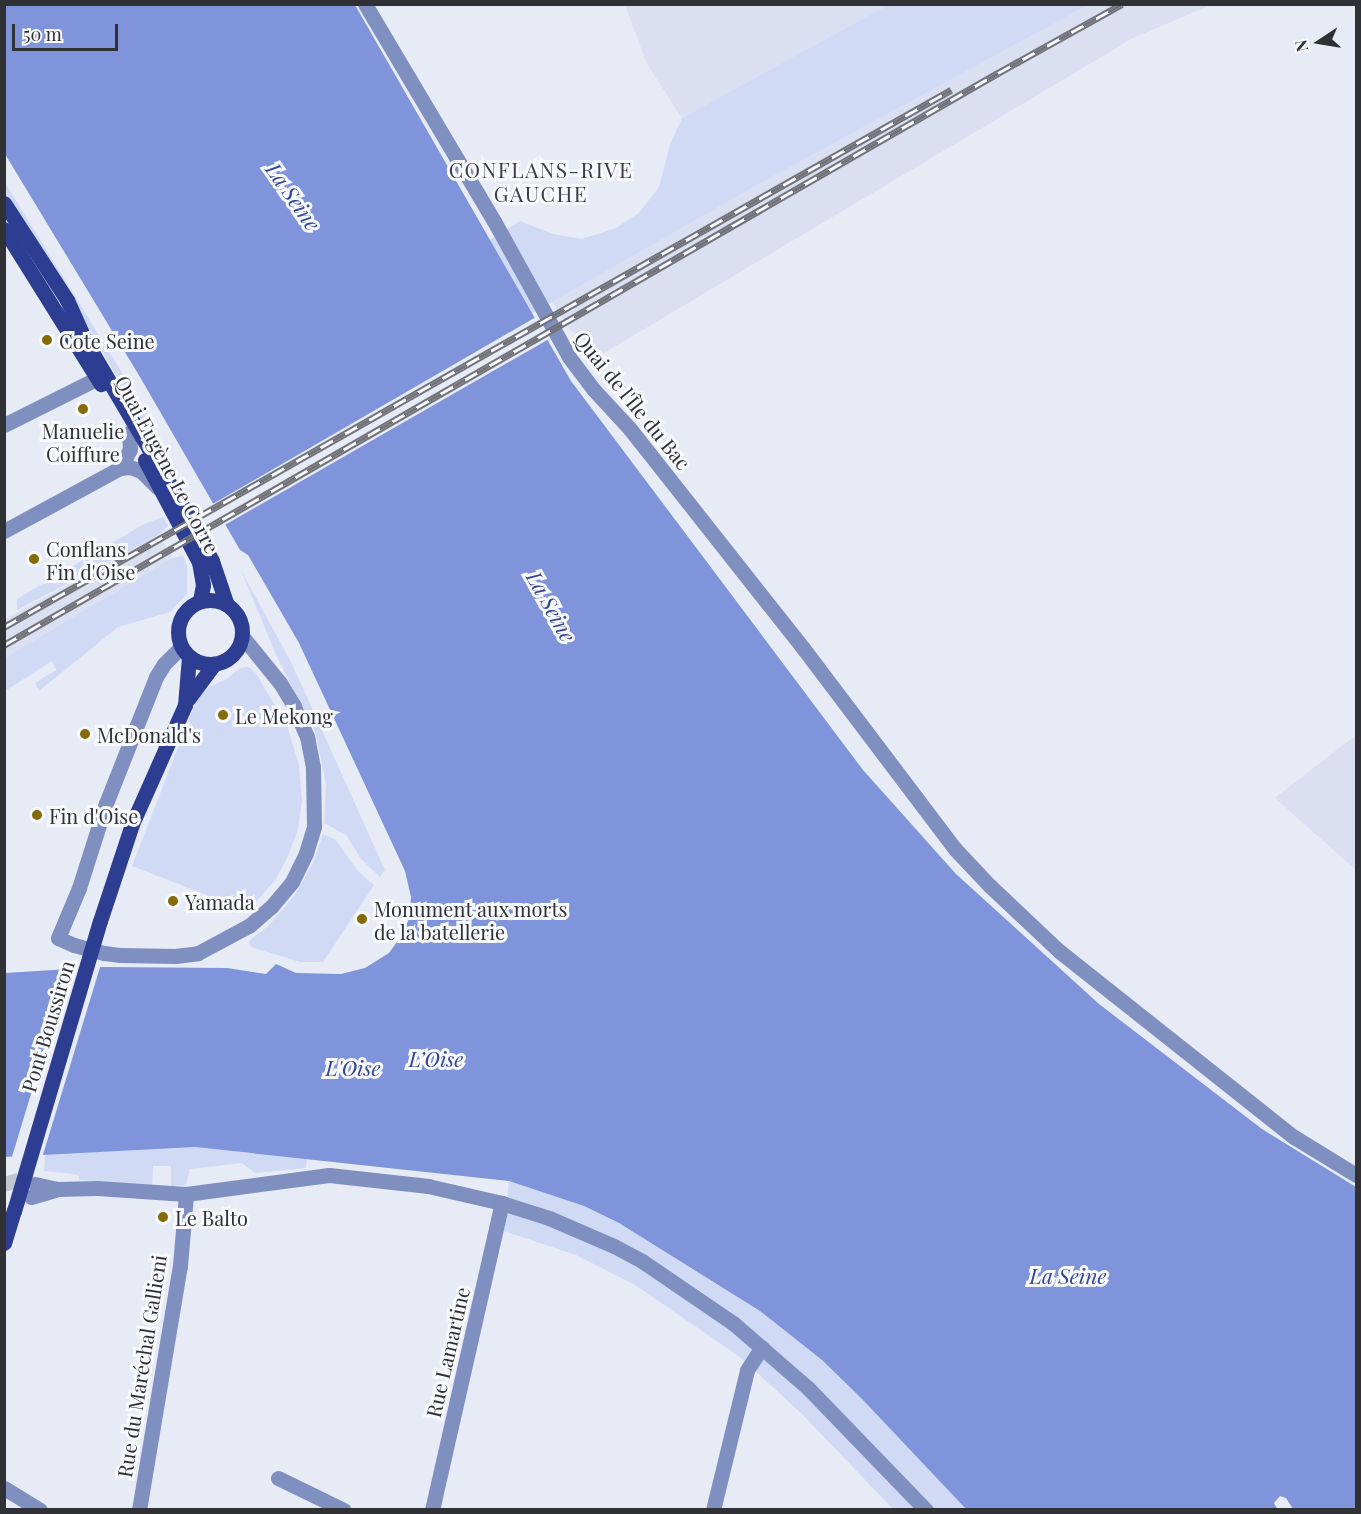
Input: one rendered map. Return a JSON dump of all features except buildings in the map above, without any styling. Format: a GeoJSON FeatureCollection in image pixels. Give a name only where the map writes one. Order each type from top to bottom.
{"type":"FeatureCollection","features":[{"type":"Feature","properties":{"kind":"main road","name":"Quai Eugène Le Corre"},"geometry":{"type":"LineString","coordinates":[[4,203],[57,283],[86,342],[203,543],[227,605]]}},
{"type":"Feature","properties":{"kind":"main road","name":"Quai Eugène Le Corre"},"geometry":{"type":"LineString","coordinates":[[4,230],[98,378],[199,562],[203,585],[200,601]]}},
{"type":"Feature","properties":{"kind":"main road"},"geometry":{"type":"LineString","coordinates":[[213,600],[227,605],[240,621],[242,636],[235,653],[214,664],[185,705],[185,652],[177,635],[180,618],[190,606],[200,601],[213,600]]}},
{"type":"Feature","properties":{"kind":"main road"},"geometry":{"type":"LineString","coordinates":[[185,652],[202,664],[214,664]]}},
{"type":"Feature","properties":{"kind":"main road","name":"Pont Boussiron"},"geometry":{"type":"LineString","coordinates":[[4,1243],[100,921],[132,824],[185,705]]}},
{"type":"Feature","properties":{"kind":"street","name":"Quai de l'Île du Bac"},"geometry":{"type":"LineString","coordinates":[[365,4],[494,221],[569,357],[594,390],[630,429],[803,648],[955,849],[990,886],[1059,951],[1294,1137],[1356,1175]]}},
{"type":"Feature","properties":{"kind":"street","name":"Quai Eugène Le Corre"},"geometry":{"type":"LineString","coordinates":[[4,213],[30,254],[57,283]]}},
{"type":"Feature","properties":{"kind":"street"},"geometry":{"type":"LineString","coordinates":[[4,425],[98,378]]}},
{"type":"Feature","properties":{"kind":"street"},"geometry":{"type":"LineString","coordinates":[[120,468],[130,449],[129,433]]}},
{"type":"Feature","properties":{"kind":"street"},"geometry":{"type":"LineString","coordinates":[[4,531],[120,468],[130,467],[141,471],[159,491]]}},
{"type":"Feature","properties":{"kind":"street"},"geometry":{"type":"LineString","coordinates":[[185,652],[164,664],[156,677],[106,803],[79,888],[58,938],[104,953],[158,956],[198,953],[250,926],[271,907],[292,882],[306,853],[314,826],[313,767],[307,737],[294,706],[280,683],[242,636]]}},
{"type":"Feature","properties":{"kind":"street"},"geometry":{"type":"LineString","coordinates":[[33,1191],[97,1188],[186,1194],[330,1175],[405,1183],[502,1203],[549,1218],[614,1246],[706,1303],[762,1347],[837,1416],[926,1509]]}},
{"type":"Feature","properties":{"kind":"street","name":"Rue du Maréchal Gallieni"},"geometry":{"type":"LineString","coordinates":[[139,1509],[180,1266],[186,1194]]}},
{"type":"Feature","properties":{"kind":"street","name":"Rue Lamartine"},"geometry":{"type":"LineString","coordinates":[[432,1509],[502,1203]]}},
{"type":"Feature","properties":{"kind":"street"},"geometry":{"type":"LineString","coordinates":[[713,1509],[745,1376],[762,1347]]}},
{"type":"Feature","properties":{"kind":"street"},"geometry":{"type":"LineString","coordinates":[[278,1478],[344,1509]]}},
{"type":"Feature","properties":{"kind":"street"},"geometry":{"type":"LineString","coordinates":[[4,1488],[40,1509]]}},
{"type":"Feature","properties":{"kind":"shaded area"},"geometry":{"type":"Polygon","coordinates":[[[625,4],[888,5],[682,118],[647,64],[625,4]]]}},
{"type":"Feature","properties":{"kind":"shaded area"},"geometry":{"type":"Polygon","coordinates":[[[888,5],[1088,5],[757,185],[531,314],[489,240],[520,221],[553,234],[582,239],[616,228],[639,213],[659,187],[670,145],[682,118],[888,5]]]}},
{"type":"Feature","properties":{"kind":"shaded area"},"geometry":{"type":"Polygon","coordinates":[[[1088,5],[1211,5],[1133,38],[604,353],[570,330],[552,302],[757,185],[1088,5]]]}},
{"type":"Feature","properties":{"kind":"shaded area"},"geometry":{"type":"Polygon","coordinates":[[[4,181],[156,428],[154,432],[178,482],[72,299],[5,193],[4,181]]]}},
{"type":"Feature","properties":{"kind":"shaded area"},"geometry":{"type":"Polygon","coordinates":[[[163,517],[168,526],[159,535],[17,610],[17,599],[144,524],[163,517]]]}},
{"type":"Feature","properties":{"kind":"shaded area"},"geometry":{"type":"Polygon","coordinates":[[[159,535],[172,558],[5,658],[5,619],[159,535]]]}},
{"type":"Feature","properties":{"kind":"shaded area"},"geometry":{"type":"Polygon","coordinates":[[[183,556],[187,566],[187,594],[170,612],[118,627],[39,691],[35,683],[56,670],[52,661],[5,691],[5,658],[172,558],[183,556]]]}},
{"type":"Feature","properties":{"kind":"shaded area"},"geometry":{"type":"Polygon","coordinates":[[[241,570],[292,664],[385,870],[380,877],[361,859],[346,835],[324,823],[326,784],[315,731],[276,655],[241,570]]]}},
{"type":"Feature","properties":{"kind":"shaded area"},"geometry":{"type":"Polygon","coordinates":[[[248,667],[255,672],[287,726],[299,765],[302,800],[298,830],[288,856],[276,879],[248,911],[132,866],[200,691],[227,679],[240,668],[248,667]]]}},
{"type":"Feature","properties":{"kind":"shaded area"},"geometry":{"type":"Polygon","coordinates":[[[1356,735],[1356,870],[1275,798],[1356,735]]]}},
{"type":"Feature","properties":{"kind":"shaded area"},"geometry":{"type":"Polygon","coordinates":[[[323,834],[335,839],[358,871],[374,885],[323,962],[300,962],[251,947],[249,941],[268,926],[295,895],[314,861],[323,834]]]}},
{"type":"Feature","properties":{"kind":"shaded area"},"geometry":{"type":"Polygon","coordinates":[[[195,1147],[307,1159],[306,1168],[255,1173],[242,1163],[190,1169],[186,1185],[171,1186],[171,1166],[153,1166],[152,1186],[79,1180],[79,1176],[74,1174],[44,1171],[45,1155],[195,1147]]]}},
{"type":"Feature","properties":{"kind":"shaded area"},"geometry":{"type":"Polygon","coordinates":[[[509,1181],[584,1206],[619,1223],[760,1311],[822,1360],[966,1509],[893,1509],[802,1414],[740,1357],[635,1285],[576,1255],[504,1231],[509,1181]]]}},
{"type":"Feature","properties":{"kind":"water","name":"La Seine"},"geometry":{"type":"Polygon","coordinates":[[[5,5],[355,5],[571,381],[863,770],[956,874],[1099,1004],[1262,1129],[1356,1187],[1356,1509],[1293,1509],[1286,1498],[1280,1496],[1274,1503],[1278,1510],[966,1509],[822,1360],[760,1311],[619,1223],[584,1206],[509,1181],[195,1147],[5,1157],[5,973],[102,967],[227,968],[266,974],[276,964],[296,973],[341,974],[365,968],[389,953],[402,935],[409,919],[411,897],[405,871],[299,643],[248,555],[240,550],[140,377],[5,154],[5,5]]]}},
{"type":"Feature","properties":{"kind":"pier"},"geometry":{"type":"Polygon","coordinates":[[[536,317],[549,339],[223,526],[211,505],[536,317]]]}},
{"type":"Feature","properties":{"kind":"pier"},"geometry":{"type":"Polygon","coordinates":[[[101,964],[42,1158],[11,1160],[70,965],[101,964]]]}},
{"type":"Feature","properties":{"kind":"tunnel"},"geometry":{"type":"LineString","coordinates":[[4,1184],[19,1180],[35,1184]]}},
{"type":"Feature","properties":{"kind":"railway"},"geometry":{"type":"LineString","coordinates":[[4,645],[998,73],[1122,4]]}},
{"type":"Feature","properties":{"kind":"railway"},"geometry":{"type":"LineString","coordinates":[[4,627],[951,90]]}},
{"type":"Feature","properties":{"kind":"place","name":"Cote Seine"},"geometry":{"type":"Point","coordinates":[47,340]}},
{"type":"Feature","properties":{"kind":"place","name":"Manuelie Coiffure"},"geometry":{"type":"Point","coordinates":[83,409]}},
{"type":"Feature","properties":{"kind":"place","name":"Conflans Fin d'Oise"},"geometry":{"type":"Point","coordinates":[34,559]}},
{"type":"Feature","properties":{"kind":"place","name":"Le Mekong"},"geometry":{"type":"Point","coordinates":[223,715]}},
{"type":"Feature","properties":{"kind":"place","name":"McDonald's"},"geometry":{"type":"Point","coordinates":[85,734]}},
{"type":"Feature","properties":{"kind":"place","name":"Fin d'Oise"},"geometry":{"type":"Point","coordinates":[37,815]}},
{"type":"Feature","properties":{"kind":"place","name":"Yamada"},"geometry":{"type":"Point","coordinates":[173,901]}},
{"type":"Feature","properties":{"kind":"place","name":"Monument aux morts de la batellerie"},"geometry":{"type":"Point","coordinates":[362,919]}},
{"type":"Feature","properties":{"kind":"place","name":"Le Balto"},"geometry":{"type":"Point","coordinates":[163,1217]}},
{"type":"Feature","properties":{"kind":"district","name":"CONFLANS-RIVE GAUCHE"},"geometry":{"type":"Point","coordinates":[541,181]}},
{"type":"Feature","properties":{"kind":"water label","name":"L’Oise"},"geometry":{"type":"Point","coordinates":[436,1058]}},
{"type":"Feature","properties":{"kind":"water label","name":"L'Oise"},"geometry":{"type":"Point","coordinates":[353,1067]}}]}
